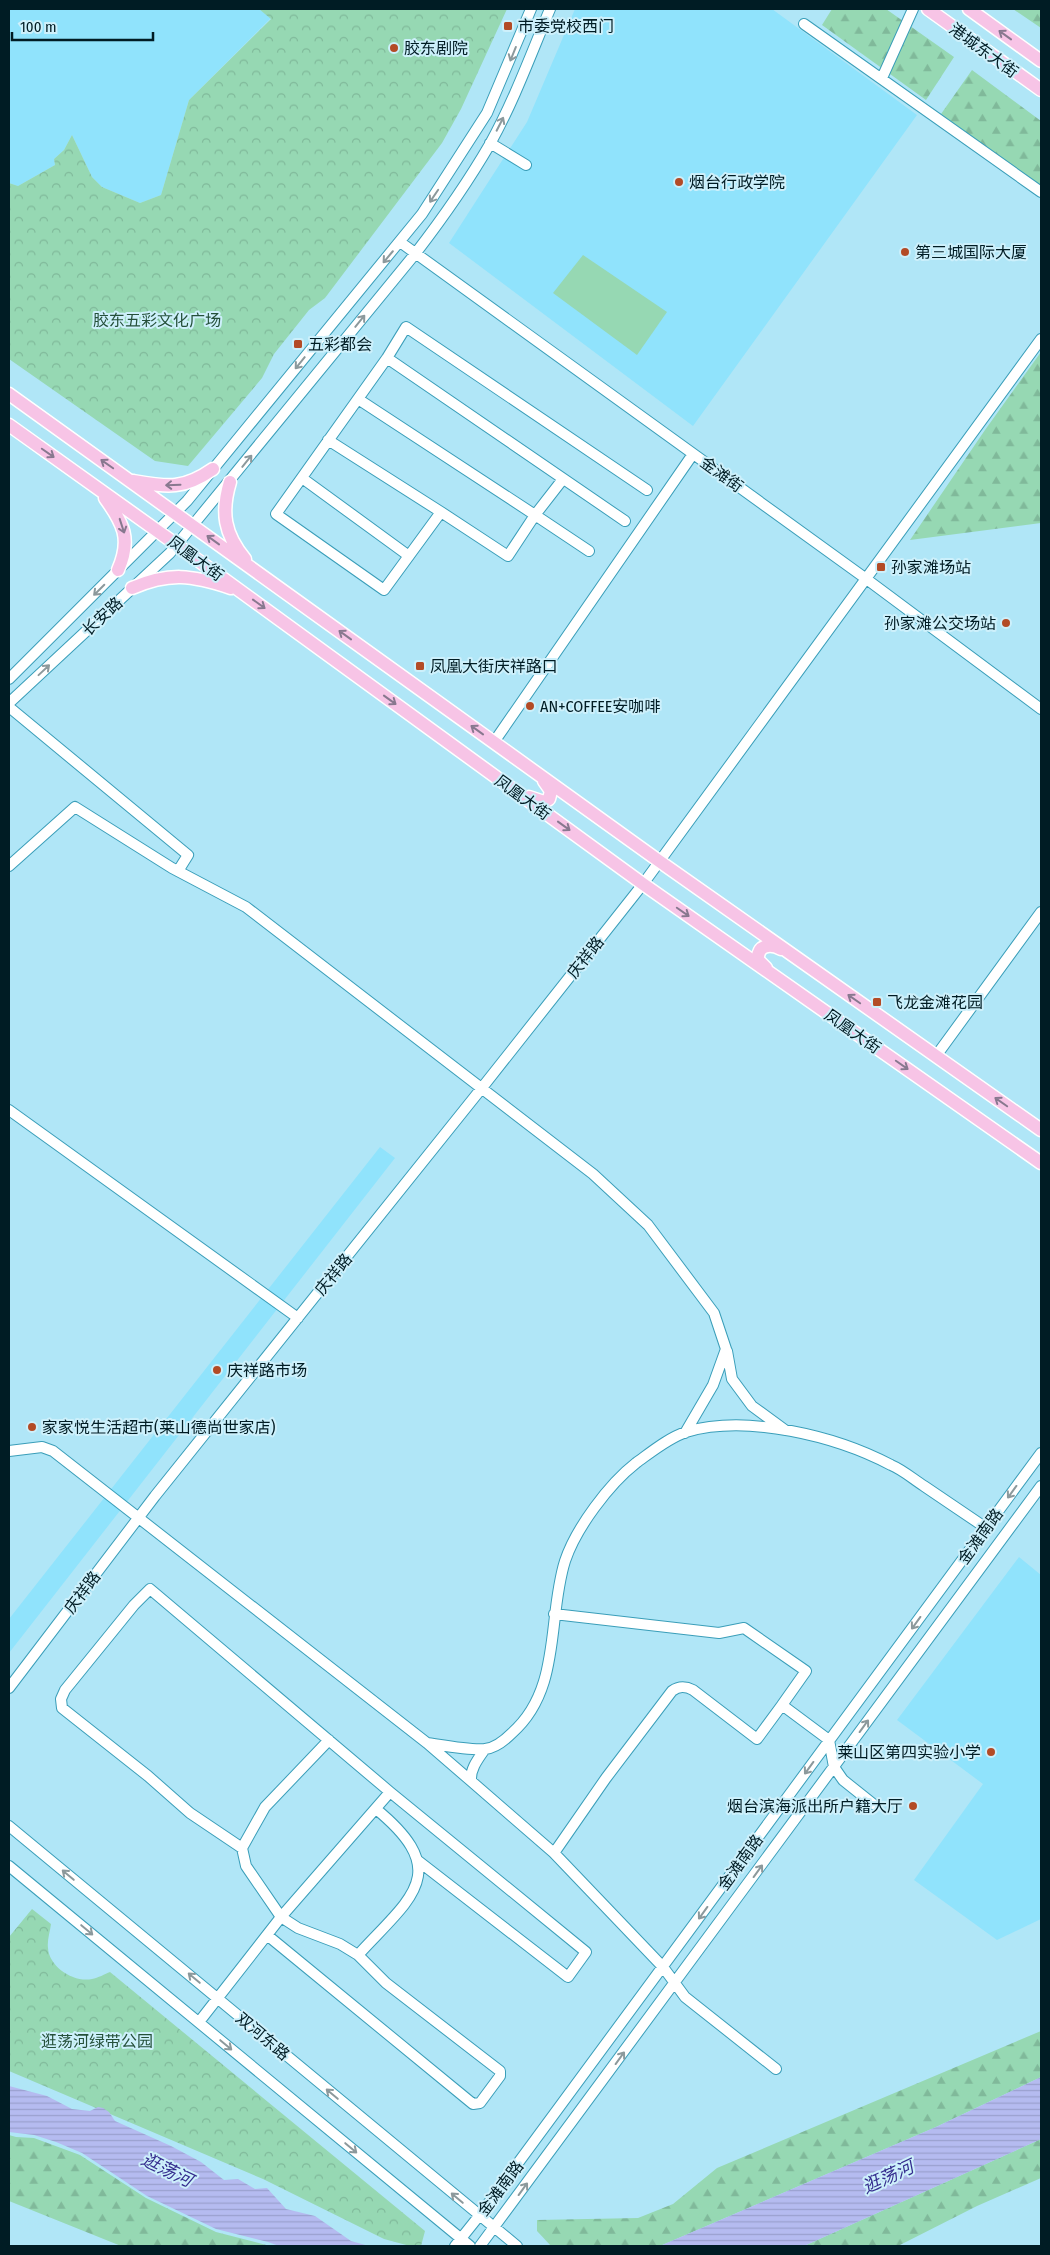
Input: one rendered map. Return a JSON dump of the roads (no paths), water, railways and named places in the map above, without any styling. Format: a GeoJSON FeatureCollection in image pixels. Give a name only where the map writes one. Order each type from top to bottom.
{"type":"FeatureCollection","features":[{"type":"Feature","properties":{"kind":"main road","name":"港城东大街"},"geometry":{"type":"LineString","coordinates":[[928,9],[1041,90]]}},
{"type":"Feature","properties":{"kind":"main road","name":"港城东大街"},"geometry":{"type":"LineString","coordinates":[[969,9],[1041,61]]}},
{"type":"Feature","properties":{"kind":"main road","name":"凤凰大街"},"geometry":{"type":"LineString","coordinates":[[9,394],[659,861],[1041,1130]]}},
{"type":"Feature","properties":{"kind":"main road","name":"凤凰大街"},"geometry":{"type":"LineString","coordinates":[[9,425],[158,530],[643,884],[1041,1163]]}},
{"type":"Feature","properties":{"kind":"main road"},"geometry":{"type":"LineString","coordinates":[[129,480],[171,486],[197,480],[213,469]]}},
{"type":"Feature","properties":{"kind":"main road"},"geometry":{"type":"LineString","coordinates":[[230,482],[225,497],[224,513],[229,534],[239,552],[253,568]]}},
{"type":"Feature","properties":{"kind":"main road"},"geometry":{"type":"LineString","coordinates":[[97,488],[119,518],[125,532],[123,559],[118,570]]}},
{"type":"Feature","properties":{"kind":"main road"},"geometry":{"type":"LineString","coordinates":[[132,588],[154,579],[184,576],[209,580],[243,592]]}},
{"type":"Feature","properties":{"kind":"main road"},"geometry":{"type":"LineString","coordinates":[[507,785],[534,800],[544,802],[549,799],[551,791],[548,786],[528,767]]}},
{"type":"Feature","properties":{"kind":"main road"},"geometry":{"type":"LineString","coordinates":[[779,979],[758,960],[758,953],[765,946],[775,946],[794,956]]}},
{"type":"Feature","properties":{"kind":"street","name":"长安路"},"geometry":{"type":"LineString","coordinates":[[9,679],[175,513],[422,214],[488,113],[531,9]]}},
{"type":"Feature","properties":{"kind":"street","name":"长安路"},"geometry":{"type":"LineString","coordinates":[[9,703],[132,588],[194,526],[415,254],[437,225],[490,143],[523,75],[550,9]]}},
{"type":"Feature","properties":{"kind":"street"},"geometry":{"type":"LineString","coordinates":[[882,78],[913,9]]}},
{"type":"Feature","properties":{"kind":"street"},"geometry":{"type":"LineString","coordinates":[[804,24],[1041,192]]}},
{"type":"Feature","properties":{"kind":"street"},"geometry":{"type":"LineString","coordinates":[[490,143],[526,165]]}},
{"type":"Feature","properties":{"kind":"street","name":"金滩街"},"geometry":{"type":"LineString","coordinates":[[400,242],[865,578],[1041,709]]}},
{"type":"Feature","properties":{"kind":"street"},"geometry":{"type":"LineString","coordinates":[[441,512],[384,590],[276,514],[387,358],[406,328],[647,490]]}},
{"type":"Feature","properties":{"kind":"street","name":"庆祥路"},"geometry":{"type":"LineString","coordinates":[[9,1688],[138,1518],[643,884],[1041,339]]}},
{"type":"Feature","properties":{"kind":"street"},"geometry":{"type":"LineString","coordinates":[[387,358],[626,522]]}},
{"type":"Feature","properties":{"kind":"street"},"geometry":{"type":"LineString","coordinates":[[358,398],[589,551]]}},
{"type":"Feature","properties":{"kind":"street"},"geometry":{"type":"LineString","coordinates":[[328,440],[508,556],[535,515],[563,479]]}},
{"type":"Feature","properties":{"kind":"street"},"geometry":{"type":"LineString","coordinates":[[494,742],[693,454]]}},
{"type":"Feature","properties":{"kind":"street"},"geometry":{"type":"LineString","coordinates":[[302,478],[409,556]]}},
{"type":"Feature","properties":{"kind":"street"},"geometry":{"type":"LineString","coordinates":[[9,707],[188,855],[178,871]]}},
{"type":"Feature","properties":{"kind":"street"},"geometry":{"type":"LineString","coordinates":[[9,866],[75,807],[178,871],[246,907],[593,1174],[648,1225],[714,1313],[726,1349],[732,1379],[752,1406],[786,1430]]}},
{"type":"Feature","properties":{"kind":"street"},"geometry":{"type":"LineString","coordinates":[[936,1056],[1041,912]]}},
{"type":"Feature","properties":{"kind":"street"},"geometry":{"type":"LineString","coordinates":[[9,1110],[298,1318]]}},
{"type":"Feature","properties":{"kind":"street"},"geometry":{"type":"LineString","coordinates":[[685,1432],[713,1385],[726,1349]]}},
{"type":"Feature","properties":{"kind":"street"},"geometry":{"type":"LineString","coordinates":[[426,1743],[485,1749],[497,1744],[512,1733],[524,1720],[542,1693],[554,1635],[554,1614],[565,1561],[587,1520],[614,1483],[628,1470],[646,1456],[685,1432],[736,1426],[786,1430],[814,1435],[842,1444],[892,1465],[986,1528]]}},
{"type":"Feature","properties":{"kind":"street"},"geometry":{"type":"LineString","coordinates":[[9,1451],[42,1447],[53,1451],[426,1743],[554,1853],[662,1967],[685,1998],[776,2069]]}},
{"type":"Feature","properties":{"kind":"street","name":"金滩南路"},"geometry":{"type":"LineString","coordinates":[[458,2243],[1041,1453]]}},
{"type":"Feature","properties":{"kind":"street","name":"金滩南路"},"geometry":{"type":"LineString","coordinates":[[480,2246],[1041,1486]]}},
{"type":"Feature","properties":{"kind":"street"},"geometry":{"type":"LineString","coordinates":[[242,1848],[190,1813],[148,1776],[62,1708],[60,1699],[64,1690],[134,1605],[150,1589],[390,1792],[586,1952],[568,1977],[417,1860]]}},
{"type":"Feature","properties":{"kind":"street"},"geometry":{"type":"LineString","coordinates":[[554,1614],[719,1633],[744,1628],[806,1671],[757,1739],[693,1690],[683,1687],[672,1690],[606,1778],[554,1853]]}},
{"type":"Feature","properties":{"kind":"street"},"geometry":{"type":"LineString","coordinates":[[782,1705],[829,1740],[834,1767],[843,1780],[873,1804]]}},
{"type":"Feature","properties":{"kind":"street"},"geometry":{"type":"LineString","coordinates":[[267,1935],[473,2104],[480,2103],[500,2076],[500,2070],[386,1983],[358,1956],[340,1944],[298,1928],[281,1917],[246,1866],[242,1848],[265,1807],[329,1740]]}},
{"type":"Feature","properties":{"kind":"street"},"geometry":{"type":"LineString","coordinates":[[471,1781],[470,1775],[485,1749]]}},
{"type":"Feature","properties":{"kind":"street"},"geometry":{"type":"LineString","coordinates":[[199,2022],[281,1917],[390,1792]]}},
{"type":"Feature","properties":{"kind":"street"},"geometry":{"type":"LineString","coordinates":[[358,1956],[408,1900],[416,1888],[420,1875],[417,1860],[407,1840],[393,1823],[376,1809]]}},
{"type":"Feature","properties":{"kind":"street","name":"双河东路"},"geometry":{"type":"LineString","coordinates":[[9,1826],[517,2246]]}},
{"type":"Feature","properties":{"kind":"street","name":"双河东路"},"geometry":{"type":"LineString","coordinates":[[9,1866],[199,2022],[458,2243],[470,2246]]}},
{"type":"Feature","properties":{"kind":"water","name":"逛荡河"},"geometry":{"type":"Polygon","coordinates":[[[1041,2077],[1041,2139],[804,2246],[660,2246],[936,2127],[1041,2077]]]}},
{"type":"Feature","properties":{"kind":"water","name":"逛荡河"},"geometry":{"type":"Polygon","coordinates":[[[9,2086],[47,2096],[72,2109],[90,2111],[98,2107],[103,2108],[109,2112],[115,2121],[171,2146],[201,2162],[224,2180],[238,2179],[255,2189],[267,2188],[286,2209],[315,2216],[351,2241],[369,2246],[279,2246],[216,2229],[147,2196],[82,2153],[34,2135],[9,2132],[9,2086]]]}},
{"type":"Feature","properties":{"kind":"place","name":"市委党校西门"},"geometry":{"type":"Point","coordinates":[508,26]}},
{"type":"Feature","properties":{"kind":"place","name":"胶东剧院"},"geometry":{"type":"Point","coordinates":[394,48]}},
{"type":"Feature","properties":{"kind":"place","name":"烟台行政学院"},"geometry":{"type":"Point","coordinates":[679,182]}},
{"type":"Feature","properties":{"kind":"place","name":"第三城国际大厦"},"geometry":{"type":"Point","coordinates":[905,252]}},
{"type":"Feature","properties":{"kind":"place","name":"五彩都会"},"geometry":{"type":"Point","coordinates":[298,344]}},
{"type":"Feature","properties":{"kind":"place","name":"孙家滩场站"},"geometry":{"type":"Point","coordinates":[881,567]}},
{"type":"Feature","properties":{"kind":"place","name":"孙家滩公交场站"},"geometry":{"type":"Point","coordinates":[1006,623]}},
{"type":"Feature","properties":{"kind":"place","name":"凤凰大街庆祥路口"},"geometry":{"type":"Point","coordinates":[420,666]}},
{"type":"Feature","properties":{"kind":"place","name":"AN+COFFEE安咖啡"},"geometry":{"type":"Point","coordinates":[530,706]}},
{"type":"Feature","properties":{"kind":"place","name":"飞龙金滩花园"},"geometry":{"type":"Point","coordinates":[877,1002]}},
{"type":"Feature","properties":{"kind":"place","name":"庆祥路市场"},"geometry":{"type":"Point","coordinates":[217,1370]}},
{"type":"Feature","properties":{"kind":"place","name":"家家悦生活超市(莱山德尚世家店)"},"geometry":{"type":"Point","coordinates":[32,1427]}},
{"type":"Feature","properties":{"kind":"place","name":"莱山区第四实验小学"},"geometry":{"type":"Point","coordinates":[991,1752]}},
{"type":"Feature","properties":{"kind":"place","name":"烟台滨海派出所户籍大厅"},"geometry":{"type":"Point","coordinates":[913,1806]}},
{"type":"Feature","properties":{"kind":"park label","name":"胶东五彩文化广场"},"geometry":{"type":"Point","coordinates":[157,320]}},
{"type":"Feature","properties":{"kind":"park label","name":"逛荡河绿带公园"},"geometry":{"type":"Point","coordinates":[97,2041]}}]}
